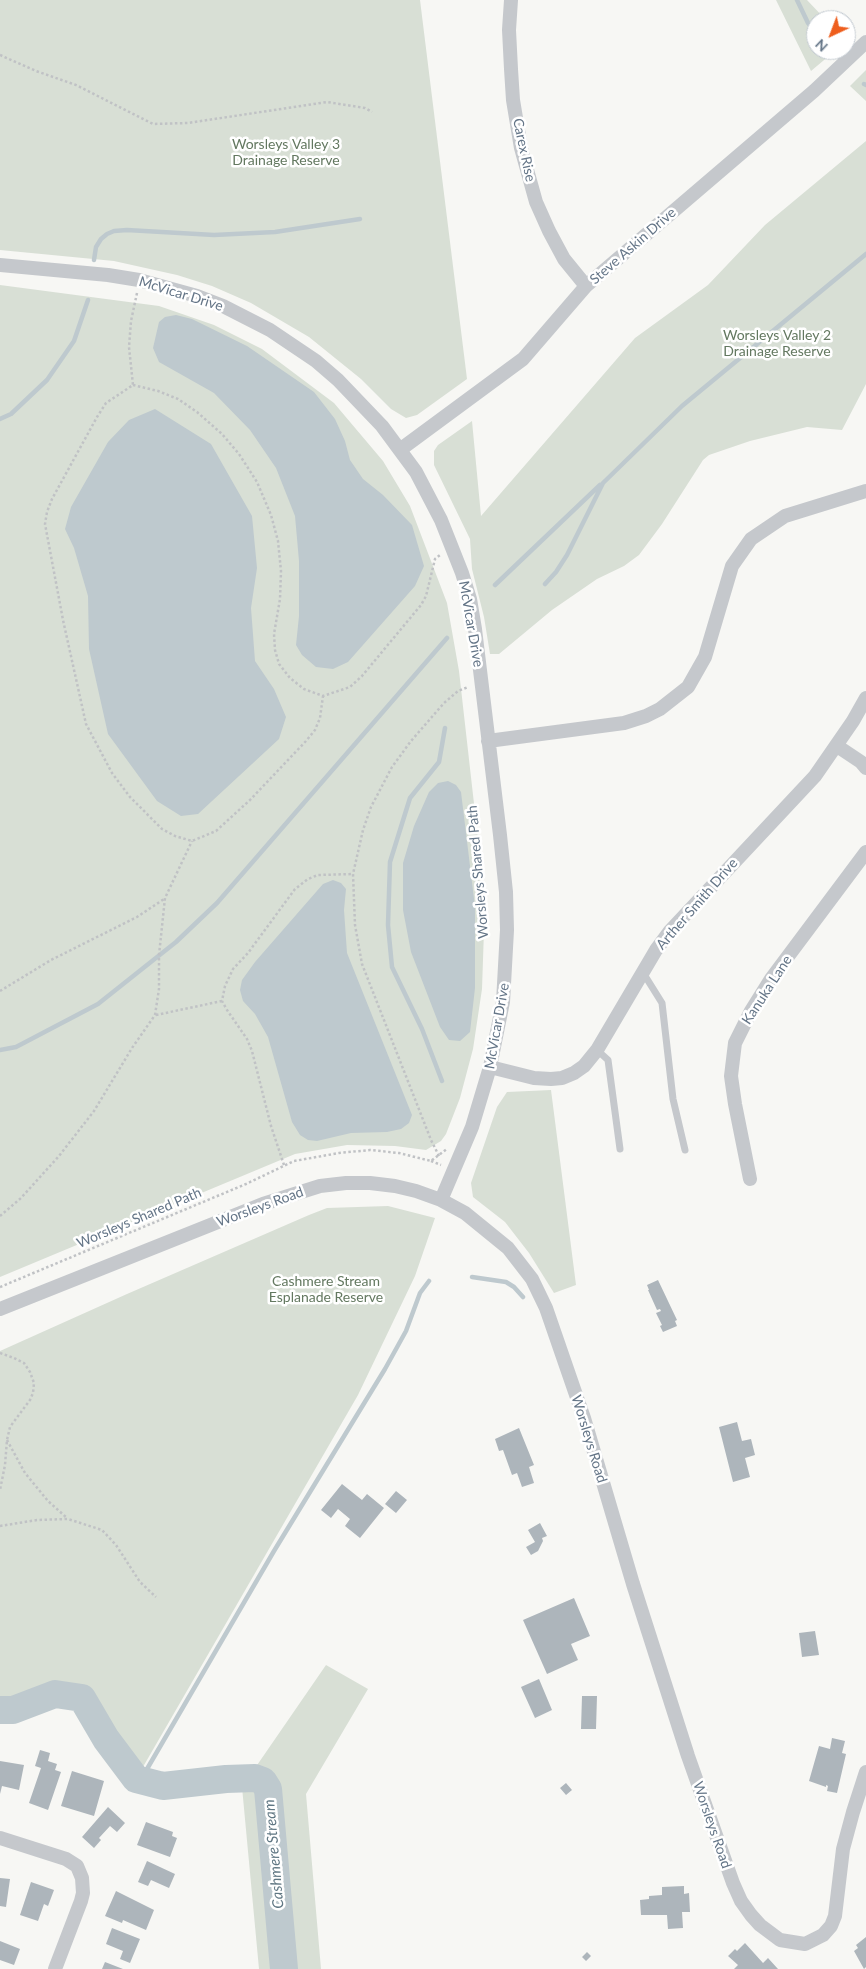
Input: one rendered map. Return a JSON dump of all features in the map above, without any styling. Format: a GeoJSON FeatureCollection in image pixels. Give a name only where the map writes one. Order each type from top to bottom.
{"type":"FeatureCollection","features":[{"type":"Feature","properties":{"kind":"street","name":"Carex Rise"},"geometry":{"type":"LineString","coordinates":[[511,0],[509,30],[513,100],[521,148],[536,202],[549,231],[564,260],[586,286]]}},
{"type":"Feature","properties":{"kind":"street","name":"Steve Askin Drive"},"geometry":{"type":"LineString","coordinates":[[401,449],[523,359],[586,286],[814,91],[866,42]]}},
{"type":"Feature","properties":{"kind":"street","name":"McVicar Drive"},"geometry":{"type":"LineString","coordinates":[[0,265],[108,275],[139,280],[197,296],[223,306],[270,330],[316,361],[363,404],[401,449],[441,520],[462,572],[470,598],[475,629],[505,883],[507,930],[503,1002],[490,1067],[472,1127],[441,1200]]}},
{"type":"Feature","properties":{"kind":"street"},"geometry":{"type":"LineString","coordinates":[[488,741],[624,723],[660,709],[688,687],[705,657],[732,566],[751,539],[784,516],[866,492]]}},
{"type":"Feature","properties":{"kind":"street","name":"Arther Smith Drive"},"geometry":{"type":"LineString","coordinates":[[490,1067],[534,1078],[556,1079],[574,1073],[584,1066],[597,1050],[656,950],[670,931],[815,776],[837,746],[866,698]]}},
{"type":"Feature","properties":{"kind":"street"},"geometry":{"type":"LineString","coordinates":[[837,746],[861,762],[866,768]]}},
{"type":"Feature","properties":{"kind":"street","name":"Kanuka Lane"},"geometry":{"type":"LineString","coordinates":[[750,1179],[734,1104],[731,1076],[735,1043],[751,1011],[771,979],[866,852]]}},
{"type":"Feature","properties":{"kind":"street","name":"Worsleys Road"},"geometry":{"type":"LineString","coordinates":[[0,1309],[264,1204],[320,1186],[370,1182],[416,1191],[441,1200],[466,1213],[508,1248],[532,1279],[546,1308],[584,1418],[633,1584],[688,1756],[733,1883],[741,1901],[751,1915],[760,1925],[780,1940],[805,1944],[823,1936],[831,1926],[835,1916],[843,1849],[852,1812],[866,1772]]}},
{"type":"Feature","properties":{"kind":"street"},"geometry":{"type":"LineString","coordinates":[[0,1838],[54,1854],[77,1866],[82,1878],[83,1893],[55,1969]]}},
{"type":"Feature","properties":{"kind":"lane"},"geometry":{"type":"LineString","coordinates":[[642,974],[648,979],[662,1003],[672,1099],[685,1150]]}},
{"type":"Feature","properties":{"kind":"lane"},"geometry":{"type":"LineString","coordinates":[[597,1050],[608,1060],[620,1149]]}},
{"type":"Feature","properties":{"kind":"path"},"geometry":{"type":"LineString","coordinates":[[0,55],[36,71],[76,85],[153,124],[188,123],[327,102],[365,108],[372,112]]}},
{"type":"Feature","properties":{"kind":"path"},"geometry":{"type":"LineString","coordinates":[[129,290],[143,293]]}},
{"type":"Feature","properties":{"kind":"path"},"geometry":{"type":"LineString","coordinates":[[133,385],[129,347],[135,302]]}},
{"type":"Feature","properties":{"kind":"path"},"geometry":{"type":"LineString","coordinates":[[192,841],[174,836],[162,829],[135,803],[112,773],[86,724],[67,639],[46,524],[52,499],[106,403],[133,385],[158,391],[178,399],[198,412],[222,434],[239,454],[257,482],[271,515],[278,541],[281,571],[280,599],[274,634],[274,650],[280,664],[290,678],[304,689],[323,696],[350,687],[362,676],[426,596],[435,560]]}},
{"type":"Feature","properties":{"kind":"path"},"geometry":{"type":"LineString","coordinates":[[443,553],[445,558]]}},
{"type":"Feature","properties":{"kind":"path"},"geometry":{"type":"LineString","coordinates":[[469,681],[471,687],[470,696]]}},
{"type":"Feature","properties":{"kind":"path"},"geometry":{"type":"LineString","coordinates":[[439,1156],[430,1140],[362,964],[356,933],[353,874],[363,830],[371,807],[385,779],[411,741],[444,703],[458,691],[471,687]]}},
{"type":"Feature","properties":{"kind":"path"},"geometry":{"type":"LineString","coordinates":[[0,1216],[21,1198],[59,1156],[94,1111],[132,1048],[155,1016],[159,989],[165,898],[192,841],[216,830],[250,800],[306,741],[315,730],[320,718],[323,696]]}},
{"type":"Feature","properties":{"kind":"path"},"geometry":{"type":"LineString","coordinates":[[284,1165],[252,1051],[244,1034],[222,1001],[225,986],[233,969],[248,954],[295,889],[308,879],[318,875],[353,874]]}},
{"type":"Feature","properties":{"kind":"path"},"geometry":{"type":"LineString","coordinates":[[0,991],[66,952],[137,917],[165,898]]}},
{"type":"Feature","properties":{"kind":"path"},"geometry":{"type":"LineString","coordinates":[[155,1016],[222,1001]]}},
{"type":"Feature","properties":{"kind":"path"},"geometry":{"type":"LineString","coordinates":[[431,1160],[439,1156],[450,1145]]}},
{"type":"Feature","properties":{"kind":"path","name":"Worsleys Shared Path"},"geometry":{"type":"LineString","coordinates":[[0,1287],[246,1184],[284,1165],[306,1158],[370,1150],[399,1152],[431,1160],[445,1167]]}},
{"type":"Feature","properties":{"kind":"path"},"geometry":{"type":"LineString","coordinates":[[0,1354],[24,1363],[34,1383],[33,1394],[10,1427],[0,1490]]}},
{"type":"Feature","properties":{"kind":"path"},"geometry":{"type":"LineString","coordinates":[[7,1440],[25,1474],[68,1519]]}},
{"type":"Feature","properties":{"kind":"path"},"geometry":{"type":"LineString","coordinates":[[0,1526],[37,1520],[68,1519],[102,1530],[110,1537],[140,1582],[156,1597]]}},
{"type":"Feature","properties":{"kind":"green space","name":"Worsleys Valley 3 Drainage Reserve"},"geometry":{"type":"Polygon","coordinates":[[[0,0],[420,0],[467,379],[417,415],[406,418],[391,409],[361,379],[309,337],[251,303],[212,286],[177,275],[114,261],[0,250],[0,0]]]}},
{"type":"Feature","properties":{"kind":"green space"},"geometry":{"type":"Polygon","coordinates":[[[776,0],[807,0],[816,10],[806,10],[806,60],[824,60],[811,71],[776,0]]]}},
{"type":"Feature","properties":{"kind":"green space"},"geometry":{"type":"Polygon","coordinates":[[[866,70],[866,101],[850,86],[866,70]]]}},
{"type":"Feature","properties":{"kind":"green space","name":"Worsleys Valley 2 Drainage Reserve"},"geometry":{"type":"Polygon","coordinates":[[[866,141],[866,384],[842,430],[807,427],[750,441],[709,455],[703,460],[662,524],[639,555],[624,566],[597,579],[552,610],[499,654],[490,654],[484,617],[472,569],[470,539],[434,465],[434,451],[438,445],[472,421],[481,516],[635,338],[708,285],[765,225],[866,141]]]}},
{"type":"Feature","properties":{"kind":"green space"},"geometry":{"type":"Polygon","coordinates":[[[0,285],[159,306],[214,325],[262,349],[334,403],[383,461],[410,506],[447,603],[459,671],[485,901],[482,989],[473,1049],[460,1098],[446,1134],[441,1141],[426,1150],[395,1146],[347,1145],[295,1154],[0,1277],[0,285]]]}},
{"type":"Feature","properties":{"kind":"green space"},"geometry":{"type":"Polygon","coordinates":[[[551,1090],[576,1285],[554,1293],[529,1253],[505,1222],[473,1197],[471,1183],[497,1107],[507,1092],[551,1090]]]}},
{"type":"Feature","properties":{"kind":"green space","name":"Cashmere Stream Esplanade Reserve"},"geometry":{"type":"Polygon","coordinates":[[[388,1206],[435,1218],[415,1276],[358,1395],[136,1779],[106,1739],[82,1698],[55,1694],[13,1710],[0,1710],[0,1351],[327,1208],[388,1206]]]}},
{"type":"Feature","properties":{"kind":"green space"},"geometry":{"type":"Polygon","coordinates":[[[326,1665],[368,1689],[306,1794],[321,1969],[259,1969],[242,1787],[326,1665]]]}},
{"type":"Feature","properties":{"kind":"shaded area"},"geometry":{"type":"Polygon","coordinates":[[[176,315],[192,319],[247,346],[314,392],[335,419],[345,441],[350,460],[363,479],[383,495],[412,525],[424,566],[415,586],[348,662],[333,669],[316,667],[302,655],[296,645],[299,616],[299,561],[295,516],[276,468],[250,430],[214,393],[159,362],[153,348],[159,322],[165,317],[176,315]]]}},
{"type":"Feature","properties":{"kind":"shaded area"},"geometry":{"type":"Polygon","coordinates":[[[155,409],[211,444],[252,516],[257,568],[251,608],[255,661],[274,689],[286,717],[279,739],[198,814],[181,816],[157,801],[108,734],[89,649],[88,596],[74,548],[65,529],[71,507],[108,442],[129,420],[155,409]]]}},
{"type":"Feature","properties":{"kind":"shaded area"},"geometry":{"type":"Polygon","coordinates":[[[448,781],[456,785],[461,792],[475,907],[475,988],[470,1032],[460,1041],[449,1040],[440,1027],[411,952],[403,910],[403,863],[414,826],[429,792],[438,783],[448,781]]]}},
{"type":"Feature","properties":{"kind":"shaded area"},"geometry":{"type":"Polygon","coordinates":[[[333,880],[341,883],[346,889],[344,910],[347,953],[412,1115],[409,1123],[401,1129],[387,1132],[351,1133],[317,1141],[308,1140],[300,1135],[292,1122],[268,1037],[255,1014],[243,1001],[240,990],[242,980],[255,962],[323,884],[333,880]]]}},
{"type":"Feature","properties":{"kind":"building"},"geometry":{"type":"Polygon","coordinates":[[[658,1280],[677,1320],[675,1321],[677,1326],[663,1332],[656,1313],[661,1311],[660,1309],[657,1310],[647,1285],[658,1280]]]}},
{"type":"Feature","properties":{"kind":"building"},"geometry":{"type":"Polygon","coordinates":[[[737,1422],[742,1441],[751,1439],[755,1455],[745,1458],[750,1477],[733,1482],[719,1427],[737,1422]]]}},
{"type":"Feature","properties":{"kind":"building"},"geometry":{"type":"Polygon","coordinates":[[[519,1428],[534,1465],[529,1467],[534,1483],[522,1487],[517,1473],[512,1475],[503,1450],[499,1451],[495,1439],[519,1428]]]}},
{"type":"Feature","properties":{"kind":"building"},"geometry":{"type":"Polygon","coordinates":[[[342,1484],[362,1500],[367,1494],[384,1508],[360,1538],[345,1526],[350,1519],[338,1509],[331,1518],[321,1510],[342,1484]]]}},
{"type":"Feature","properties":{"kind":"building"},"geometry":{"type":"Polygon","coordinates":[[[396,1491],[407,1500],[396,1513],[385,1504],[396,1491]]]}},
{"type":"Feature","properties":{"kind":"building"},"geometry":{"type":"Polygon","coordinates":[[[540,1523],[547,1536],[542,1538],[543,1541],[538,1551],[531,1555],[526,1547],[535,1542],[528,1530],[540,1523]]]}},
{"type":"Feature","properties":{"kind":"building"},"geometry":{"type":"Polygon","coordinates":[[[574,1598],[590,1636],[571,1644],[578,1660],[547,1674],[523,1620],[574,1598]]]}},
{"type":"Feature","properties":{"kind":"building"},"geometry":{"type":"Polygon","coordinates":[[[815,1631],[819,1655],[802,1657],[799,1633],[815,1631]]]}},
{"type":"Feature","properties":{"kind":"building"},"geometry":{"type":"Polygon","coordinates":[[[539,1679],[552,1710],[535,1718],[521,1687],[539,1679]]]}},
{"type":"Feature","properties":{"kind":"building"},"geometry":{"type":"Polygon","coordinates":[[[582,1696],[597,1696],[596,1729],[581,1729],[582,1696]]]}},
{"type":"Feature","properties":{"kind":"building"},"geometry":{"type":"Polygon","coordinates":[[[832,1738],[845,1741],[842,1753],[846,1754],[837,1793],[827,1791],[828,1786],[826,1785],[826,1787],[809,1781],[819,1746],[830,1749],[832,1738]]]}},
{"type":"Feature","properties":{"kind":"building"},"geometry":{"type":"Polygon","coordinates":[[[40,1750],[50,1753],[48,1761],[57,1764],[55,1770],[61,1772],[48,1810],[29,1803],[41,1768],[35,1766],[40,1750]]]}},
{"type":"Feature","properties":{"kind":"building"},"geometry":{"type":"Polygon","coordinates":[[[0,1761],[24,1765],[19,1790],[2,1786],[0,1794],[0,1761]]]}},
{"type":"Feature","properties":{"kind":"building"},"geometry":{"type":"Polygon","coordinates":[[[72,1771],[104,1781],[94,1816],[61,1806],[72,1771]]]}},
{"type":"Feature","properties":{"kind":"building"},"geometry":{"type":"Polygon","coordinates":[[[566,1783],[572,1790],[566,1795],[560,1788],[566,1783]]]}},
{"type":"Feature","properties":{"kind":"building"},"geometry":{"type":"Polygon","coordinates":[[[108,1807],[125,1823],[117,1832],[110,1826],[99,1838],[101,1840],[94,1848],[82,1837],[108,1807]]]}},
{"type":"Feature","properties":{"kind":"building"},"geometry":{"type":"Polygon","coordinates":[[[146,1822],[173,1832],[172,1836],[177,1838],[170,1857],[137,1845],[146,1822]]]}},
{"type":"Feature","properties":{"kind":"building"},"geometry":{"type":"Polygon","coordinates":[[[147,1861],[175,1874],[169,1888],[151,1880],[148,1886],[138,1882],[147,1861]]]}},
{"type":"Feature","properties":{"kind":"building"},"geometry":{"type":"Polygon","coordinates":[[[0,1878],[10,1879],[6,1907],[0,1906],[0,1878]]]}},
{"type":"Feature","properties":{"kind":"building"},"geometry":{"type":"Polygon","coordinates":[[[31,1882],[54,1890],[48,1906],[44,1904],[38,1921],[20,1915],[31,1882]]]}},
{"type":"Feature","properties":{"kind":"building"},"geometry":{"type":"Polygon","coordinates":[[[684,1886],[684,1894],[689,1893],[690,1912],[682,1912],[683,1928],[668,1929],[667,1915],[641,1915],[640,1900],[649,1899],[649,1896],[662,1895],[662,1887],[684,1886]]]}},
{"type":"Feature","properties":{"kind":"building"},"geometry":{"type":"Polygon","coordinates":[[[116,1891],[154,1910],[146,1930],[123,1920],[122,1923],[105,1916],[116,1891]]]}},
{"type":"Feature","properties":{"kind":"building"},"geometry":{"type":"Polygon","coordinates":[[[112,1928],[140,1939],[130,1963],[120,1959],[123,1951],[106,1944],[112,1928]]]}},
{"type":"Feature","properties":{"kind":"building"},"geometry":{"type":"Polygon","coordinates":[[[866,1937],[866,1967],[864,1969],[854,1951],[858,1948],[856,1945],[866,1937]]]}},
{"type":"Feature","properties":{"kind":"building"},"geometry":{"type":"Polygon","coordinates":[[[0,1941],[20,1949],[14,1965],[0,1960],[0,1941]]]}},
{"type":"Feature","properties":{"kind":"building"},"geometry":{"type":"Polygon","coordinates":[[[745,1943],[763,1963],[768,1958],[778,1969],[734,1969],[738,1965],[728,1956],[745,1943]]]}},
{"type":"Feature","properties":{"kind":"building"},"geometry":{"type":"Polygon","coordinates":[[[587,1952],[591,1956],[586,1961],[582,1957],[587,1952]]]}},
{"type":"Feature","properties":{"kind":"building"},"geometry":{"type":"Polygon","coordinates":[[[105,1962],[123,1969],[102,1969],[105,1962]]]}},
{"type":"Feature","properties":{"kind":"waterway"},"geometry":{"type":"LineString","coordinates":[[797,0],[806,19]]}},
{"type":"Feature","properties":{"kind":"waterway"},"geometry":{"type":"LineString","coordinates":[[94,260],[96,247],[101,239],[114,231],[127,230],[214,235],[275,232],[360,219]]}},
{"type":"Feature","properties":{"kind":"waterway"},"geometry":{"type":"LineString","coordinates":[[545,584],[556,572],[567,555],[603,483],[682,406],[866,254]]}},
{"type":"Feature","properties":{"kind":"waterway"},"geometry":{"type":"LineString","coordinates":[[0,419],[11,414],[47,380],[74,341],[88,300]]}},
{"type":"Feature","properties":{"kind":"waterway"},"geometry":{"type":"LineString","coordinates":[[495,585],[600,485]]}},
{"type":"Feature","properties":{"kind":"waterway"},"geometry":{"type":"LineString","coordinates":[[0,1050],[16,1047],[98,1004],[176,942],[217,903],[447,638]]}},
{"type":"Feature","properties":{"kind":"waterway"},"geometry":{"type":"LineString","coordinates":[[442,1081],[422,1029],[392,967],[388,925],[390,862],[410,798],[439,762],[445,728]]}},
{"type":"Feature","properties":{"kind":"waterway"},"geometry":{"type":"LineString","coordinates":[[472,1277],[506,1282],[514,1287],[523,1297]]}},
{"type":"Feature","properties":{"kind":"waterway"},"geometry":{"type":"LineString","coordinates":[[140,1781],[274,1551],[385,1369],[406,1331],[420,1293],[429,1281]]}},
{"type":"Feature","properties":{"kind":"waterway","name":"Cashmere Stream"},"geometry":{"type":"LineString","coordinates":[[0,1710],[13,1710],[55,1694],[82,1698],[106,1739],[136,1779],[163,1786],[226,1779],[255,1778],[263,1781],[268,1789],[284,1969]]}}]}
